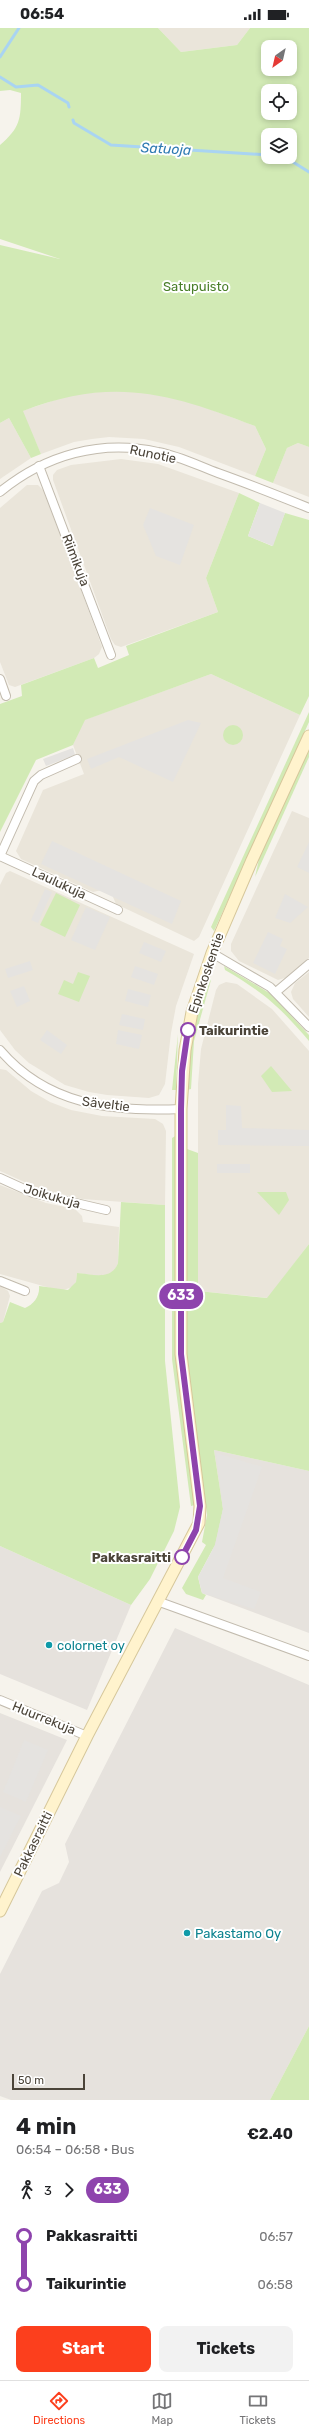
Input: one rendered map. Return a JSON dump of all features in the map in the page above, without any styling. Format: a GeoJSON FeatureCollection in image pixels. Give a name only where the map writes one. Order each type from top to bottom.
{"type":"FeatureCollection","features":[{"type":"Feature","properties":{"kind":"street","name":"Runotie"},"geometry":{"type":"LineString","coordinates":[[0,492],[39,466],[85,450],[116,447],[139,448],[174,456],[309,508]]}},
{"type":"Feature","properties":{"kind":"street","name":"Riimikuja"},"geometry":{"type":"LineString","coordinates":[[39,466],[111,655]]}},
{"type":"Feature","properties":{"kind":"street"},"geometry":{"type":"LineString","coordinates":[[0,679],[6,696]]}},
{"type":"Feature","properties":{"kind":"street","name":"Epinkoskentie"},"geometry":{"type":"LineString","coordinates":[[157,1601],[192,1538],[200,1513],[181,1354],[181,1109],[182,1071],[188,1030],[196,996],[212,953],[309,736]]}},
{"type":"Feature","properties":{"kind":"street"},"geometry":{"type":"LineString","coordinates":[[0,856],[34,781],[41,775],[77,759]]}},
{"type":"Feature","properties":{"kind":"street","name":"Laulukuja"},"geometry":{"type":"LineString","coordinates":[[0,856],[118,910]]}},
{"type":"Feature","properties":{"kind":"street"},"geometry":{"type":"LineString","coordinates":[[212,953],[276,992],[309,1027]]}},
{"type":"Feature","properties":{"kind":"street"},"geometry":{"type":"LineString","coordinates":[[276,992],[309,964]]}},
{"type":"Feature","properties":{"kind":"street","name":"Säveltie"},"geometry":{"type":"LineString","coordinates":[[0,1050],[25,1074],[36,1082],[74,1100],[98,1105],[181,1109]]}},
{"type":"Feature","properties":{"kind":"street","name":"Joikukuja"},"geometry":{"type":"LineString","coordinates":[[0,1178],[33,1193],[106,1210]]}},
{"type":"Feature","properties":{"kind":"street"},"geometry":{"type":"LineString","coordinates":[[0,1281],[25,1291]]}},
{"type":"Feature","properties":{"kind":"street"},"geometry":{"type":"LineString","coordinates":[[157,1601],[309,1656]]}},
{"type":"Feature","properties":{"kind":"street","name":"Pakkasraitti"},"geometry":{"type":"LineString","coordinates":[[0,1911],[87,1736],[157,1601]]}},
{"type":"Feature","properties":{"kind":"street","name":"Huurrekuja"},"geometry":{"type":"LineString","coordinates":[[0,1700],[87,1736]]}},
{"type":"Feature","properties":{"kind":"shaded area"},"geometry":{"type":"Polygon","coordinates":[[[158,28],[250,28],[237,45],[181,52],[158,28]]]}},
{"type":"Feature","properties":{"kind":"shaded area"},"geometry":{"type":"Polygon","coordinates":[[[127,390],[151,393],[196,404],[255,426],[266,449],[255,476],[179,447],[144,439],[109,437],[92,439],[74,442],[41,454],[22,411],[64,397],[85,393],[127,390]]]}},
{"type":"Feature","properties":{"kind":"shaded area"},"geometry":{"type":"Polygon","coordinates":[[[9,418],[31,458],[0,479],[0,423],[9,418]]]}},
{"type":"Feature","properties":{"kind":"shaded area"},"geometry":{"type":"Polygon","coordinates":[[[298,443],[309,447],[309,497],[273,483],[287,448],[298,443]]]}},
{"type":"Feature","properties":{"kind":"shaded area"},"geometry":{"type":"Polygon","coordinates":[[[121,459],[158,464],[239,493],[206,578],[218,612],[121,647],[115,645],[111,639],[53,480],[53,475],[57,470],[71,465],[121,459]]]}},
{"type":"Feature","properties":{"kind":"shaded area"},"geometry":{"type":"Polygon","coordinates":[[[27,485],[38,485],[45,492],[102,647],[99,654],[94,658],[15,687],[9,685],[0,662],[0,508],[27,485]]]}},
{"type":"Feature","properties":{"kind":"shaded area"},"geometry":{"type":"Polygon","coordinates":[[[260,503],[285,513],[273,546],[248,536],[260,503]]]}},
{"type":"Feature","properties":{"kind":"shaded area"},"geometry":{"type":"Polygon","coordinates":[[[150,508],[194,525],[180,565],[156,556],[143,525],[150,508]]]}},
{"type":"Feature","properties":{"kind":"shaded area"},"geometry":{"type":"Polygon","coordinates":[[[211,674],[300,715],[199,937],[194,941],[116,904],[113,897],[116,891],[102,890],[93,892],[21,859],[16,851],[43,790],[84,774],[73,745],[84,720],[211,674]]]}},
{"type":"Feature","properties":{"kind":"shaded area"},"geometry":{"type":"Polygon","coordinates":[[[188,720],[201,723],[173,782],[119,757],[91,769],[87,759],[188,720]]]}},
{"type":"Feature","properties":{"kind":"shaded area"},"geometry":{"type":"Polygon","coordinates":[[[73,748],[75,755],[46,766],[43,759],[73,748]]]}},
{"type":"Feature","properties":{"kind":"shaded area"},"geometry":{"type":"Polygon","coordinates":[[[292,811],[309,818],[309,958],[288,977],[278,980],[239,961],[231,951],[231,944],[292,811]]]}},
{"type":"Feature","properties":{"kind":"shaded area"},"geometry":{"type":"Polygon","coordinates":[[[52,841],[181,901],[172,924],[41,864],[52,841]]]}},
{"type":"Feature","properties":{"kind":"shaded area"},"geometry":{"type":"Polygon","coordinates":[[[309,842],[309,873],[297,867],[309,842]]]}},
{"type":"Feature","properties":{"kind":"shaded area"},"geometry":{"type":"Polygon","coordinates":[[[10,871],[194,954],[176,1006],[165,1084],[159,1095],[149,1098],[107,1095],[89,1092],[65,1085],[29,1063],[15,1050],[0,1030],[0,885],[6,873],[10,871]]]}},
{"type":"Feature","properties":{"kind":"shaded area"},"geometry":{"type":"Polygon","coordinates":[[[45,889],[52,892],[38,923],[31,920],[45,889]]]}},
{"type":"Feature","properties":{"kind":"shaded area"},"geometry":{"type":"Polygon","coordinates":[[[285,894],[308,907],[290,923],[275,918],[285,894]]]}},
{"type":"Feature","properties":{"kind":"shaded area"},"geometry":{"type":"Polygon","coordinates":[[[86,907],[110,917],[95,950],[71,940],[86,907]]]}},
{"type":"Feature","properties":{"kind":"shaded area"},"geometry":{"type":"Polygon","coordinates":[[[268,932],[283,939],[280,946],[287,949],[275,974],[253,963],[268,932]]]}},
{"type":"Feature","properties":{"kind":"shaded area"},"geometry":{"type":"Polygon","coordinates":[[[144,942],[166,951],[161,962],[139,953],[144,942]]]}},
{"type":"Feature","properties":{"kind":"shaded area"},"geometry":{"type":"Polygon","coordinates":[[[30,961],[33,970],[8,978],[5,969],[30,961]]]}},
{"type":"Feature","properties":{"kind":"shaded area"},"geometry":{"type":"Polygon","coordinates":[[[135,966],[158,974],[154,985],[131,977],[135,966]]]}},
{"type":"Feature","properties":{"kind":"shaded area"},"geometry":{"type":"Polygon","coordinates":[[[309,972],[309,1017],[293,999],[291,992],[295,983],[309,972]]]}},
{"type":"Feature","properties":{"kind":"shaded area"},"geometry":{"type":"Polygon","coordinates":[[[226,982],[237,984],[272,1009],[309,1051],[309,1244],[268,1298],[198,1291],[198,1084],[201,1049],[216,990],[219,985],[226,982]]]}},
{"type":"Feature","properties":{"kind":"shaded area"},"geometry":{"type":"Polygon","coordinates":[[[24,986],[30,1001],[17,1007],[10,991],[24,986]]]}},
{"type":"Feature","properties":{"kind":"shaded area"},"geometry":{"type":"Polygon","coordinates":[[[128,989],[151,995],[148,1007],[125,1001],[128,989]]]}},
{"type":"Feature","properties":{"kind":"shaded area"},"geometry":{"type":"Polygon","coordinates":[[[122,1014],[145,1019],[143,1030],[119,1025],[122,1014]]]}},
{"type":"Feature","properties":{"kind":"shaded area"},"geometry":{"type":"Polygon","coordinates":[[[47,1030],[67,1045],[61,1054],[40,1040],[47,1030]]]}},
{"type":"Feature","properties":{"kind":"shaded area"},"geometry":{"type":"Polygon","coordinates":[[[118,1030],[142,1035],[139,1049],[116,1044],[118,1030]]]}},
{"type":"Feature","properties":{"kind":"shaded area"},"geometry":{"type":"Polygon","coordinates":[[[0,1069],[6,1070],[31,1091],[50,1102],[71,1110],[102,1116],[155,1119],[163,1124],[166,1131],[165,1205],[82,1199],[40,1189],[0,1171],[0,1069]]]}},
{"type":"Feature","properties":{"kind":"shaded area"},"geometry":{"type":"Polygon","coordinates":[[[226,1105],[241,1106],[242,1128],[309,1130],[309,1146],[218,1145],[218,1130],[226,1130],[226,1105]]]}},
{"type":"Feature","properties":{"kind":"shaded area"},"geometry":{"type":"Polygon","coordinates":[[[217,1164],[250,1164],[250,1173],[217,1173],[217,1164]]]}},
{"type":"Feature","properties":{"kind":"shaded area"},"geometry":{"type":"Polygon","coordinates":[[[0,1185],[46,1203],[75,1209],[82,1216],[83,1222],[119,1227],[118,1263],[115,1270],[110,1274],[100,1276],[77,1273],[76,1282],[72,1287],[61,1291],[0,1274],[0,1185]]]}},
{"type":"Feature","properties":{"kind":"shaded area"},"geometry":{"type":"Polygon","coordinates":[[[0,1286],[8,1291],[10,1296],[3,1322],[0,1323],[0,1286]]]}},
{"type":"Feature","properties":{"kind":"shaded area"},"geometry":{"type":"Polygon","coordinates":[[[214,1450],[309,1471],[309,1633],[202,1593],[223,1509],[214,1450]]]}},
{"type":"Feature","properties":{"kind":"shaded area"},"geometry":{"type":"Polygon","coordinates":[[[216,1453],[262,1467],[223,1578],[261,1592],[254,1609],[202,1593],[198,1577],[215,1545],[223,1509],[216,1453]]]}},
{"type":"Feature","properties":{"kind":"shaded area"},"geometry":{"type":"Polygon","coordinates":[[[0,1546],[131,1605],[87,1710],[0,1674],[0,1546]]]}},
{"type":"Feature","properties":{"kind":"shaded area"},"geometry":{"type":"Polygon","coordinates":[[[175,1628],[309,1685],[309,2026],[270,2100],[11,2100],[0,2096],[0,1974],[42,1891],[59,1883],[69,1862],[65,1844],[175,1628]]]}},
{"type":"Feature","properties":{"kind":"shaded area"},"geometry":{"type":"Polygon","coordinates":[[[0,1713],[67,1740],[0,1872],[0,1713]]]}},
{"type":"Feature","properties":{"kind":"shaded area"},"geometry":{"type":"Polygon","coordinates":[[[24,1740],[48,1750],[26,1802],[3,1792],[24,1740]]]}},
{"type":"Feature","properties":{"kind":"shaded area"},"geometry":{"type":"Polygon","coordinates":[[[0,1807],[21,1816],[0,1857],[0,1807]]]}},
{"type":"Feature","properties":{"kind":"green space","name":"Satupuisto"},"geometry":{"type":"Polygon","coordinates":[[[0,28],[158,28],[181,52],[237,45],[250,28],[309,28],[309,447],[298,443],[287,448],[273,483],[255,476],[266,449],[255,426],[224,414],[168,398],[140,393],[113,392],[85,394],[55,400],[23,411],[41,454],[31,458],[9,418],[0,423],[0,245],[60,259],[0,239],[0,145],[7,139],[15,128],[21,110],[21,93],[10,90],[0,91],[0,28]]]}},
{"type":"Feature","properties":{"kind":"green space"},"geometry":{"type":"Polygon","coordinates":[[[239,493],[260,503],[248,536],[272,546],[285,513],[309,520],[309,696],[300,715],[211,674],[85,720],[73,745],[36,760],[0,832],[0,704],[22,696],[21,685],[94,658],[98,668],[129,655],[126,646],[218,612],[206,578],[239,493]]]}},
{"type":"Feature","properties":{"kind":"green space"},"geometry":{"type":"Polygon","coordinates":[[[309,712],[309,722],[214,931],[211,927],[309,712]]]}},
{"type":"Feature","properties":{"kind":"green space"},"geometry":{"type":"Polygon","coordinates":[[[233,725],[240,728],[243,735],[240,742],[233,745],[226,742],[223,735],[226,728],[233,725]]]}},
{"type":"Feature","properties":{"kind":"green space"},"geometry":{"type":"Polygon","coordinates":[[[309,748],[309,757],[255,877],[259,859],[309,748]]]}},
{"type":"Feature","properties":{"kind":"green space"},"geometry":{"type":"Polygon","coordinates":[[[56,893],[80,905],[65,937],[40,925],[56,893]]]}},
{"type":"Feature","properties":{"kind":"green space"},"geometry":{"type":"Polygon","coordinates":[[[224,966],[271,994],[309,1035],[309,1041],[271,1001],[225,970],[224,966]]]}},
{"type":"Feature","properties":{"kind":"green space"},"geometry":{"type":"Polygon","coordinates":[[[78,972],[90,976],[79,1002],[58,994],[64,980],[73,984],[78,972]]]}},
{"type":"Feature","properties":{"kind":"green space"},"geometry":{"type":"Polygon","coordinates":[[[210,977],[211,980],[194,1041],[191,1089],[187,1090],[189,1061],[194,1032],[200,1005],[210,977]]]}},
{"type":"Feature","properties":{"kind":"green space"},"geometry":{"type":"Polygon","coordinates":[[[178,1034],[176,1090],[172,1090],[178,1034]]]}},
{"type":"Feature","properties":{"kind":"green space"},"geometry":{"type":"Polygon","coordinates":[[[271,1066],[292,1091],[272,1092],[261,1076],[271,1066]]]}},
{"type":"Feature","properties":{"kind":"green space"},"geometry":{"type":"Polygon","coordinates":[[[177,1135],[176,1357],[195,1505],[191,1506],[172,1359],[172,1138],[177,1135]]]}},
{"type":"Feature","properties":{"kind":"green space"},"geometry":{"type":"Polygon","coordinates":[[[187,1149],[198,1153],[198,1291],[267,1298],[309,1244],[309,1471],[214,1450],[223,1509],[215,1545],[198,1577],[202,1593],[206,1595],[203,1600],[186,1594],[182,1588],[206,1545],[202,1542],[207,1515],[186,1354],[187,1149]]]}},
{"type":"Feature","properties":{"kind":"green space"},"geometry":{"type":"Polygon","coordinates":[[[257,1192],[286,1192],[289,1200],[279,1215],[257,1192]]]}},
{"type":"Feature","properties":{"kind":"green space"},"geometry":{"type":"Polygon","coordinates":[[[121,1202],[165,1205],[165,1361],[180,1507],[174,1531],[150,1579],[131,1605],[0,1546],[0,1323],[3,1322],[10,1302],[25,1308],[34,1302],[39,1286],[68,1290],[76,1282],[77,1273],[101,1275],[115,1269],[118,1263],[121,1202]]]}},
{"type":"Feature","properties":{"kind":"green space"},"geometry":{"type":"Polygon","coordinates":[[[309,2026],[309,2100],[270,2100],[309,2026]]]}},
{"type":"Feature","properties":{"kind":"waterway"},"geometry":{"type":"LineString","coordinates":[[0,57],[19,28]]}},
{"type":"Feature","properties":{"kind":"waterway","name":"Satuoja"},"geometry":{"type":"LineString","coordinates":[[0,77],[16,87],[38,85],[68,103],[69,107]]}},
{"type":"Feature","properties":{"kind":"waterway","name":"Satuoja"},"geometry":{"type":"LineString","coordinates":[[73,120],[74,123],[111,145],[261,155]]}},
{"type":"Feature","properties":{"kind":"waterway","name":"Satuoja"},"geometry":{"type":"LineString","coordinates":[[296,164],[309,172]]}},
{"type":"Feature","properties":{"kind":"bus line","name":"633"},"geometry":{"type":"LineString","coordinates":[[182,1557],[199,1523],[200,1513],[181,1362],[181,1109],[182,1071],[188,1030]]}},
{"type":"Feature","properties":{"kind":"place","name":"Taikurintie"},"geometry":{"type":"Point","coordinates":[188,1030]}},
{"type":"Feature","properties":{"kind":"place","name":"Pakkasraitti"},"geometry":{"type":"Point","coordinates":[182,1557]}},
{"type":"Feature","properties":{"kind":"place","name":"colornet oy"},"geometry":{"type":"Point","coordinates":[49,1645]}},
{"type":"Feature","properties":{"kind":"place","name":"Pakastamo Oy"},"geometry":{"type":"Point","coordinates":[187,1933]}}]}
